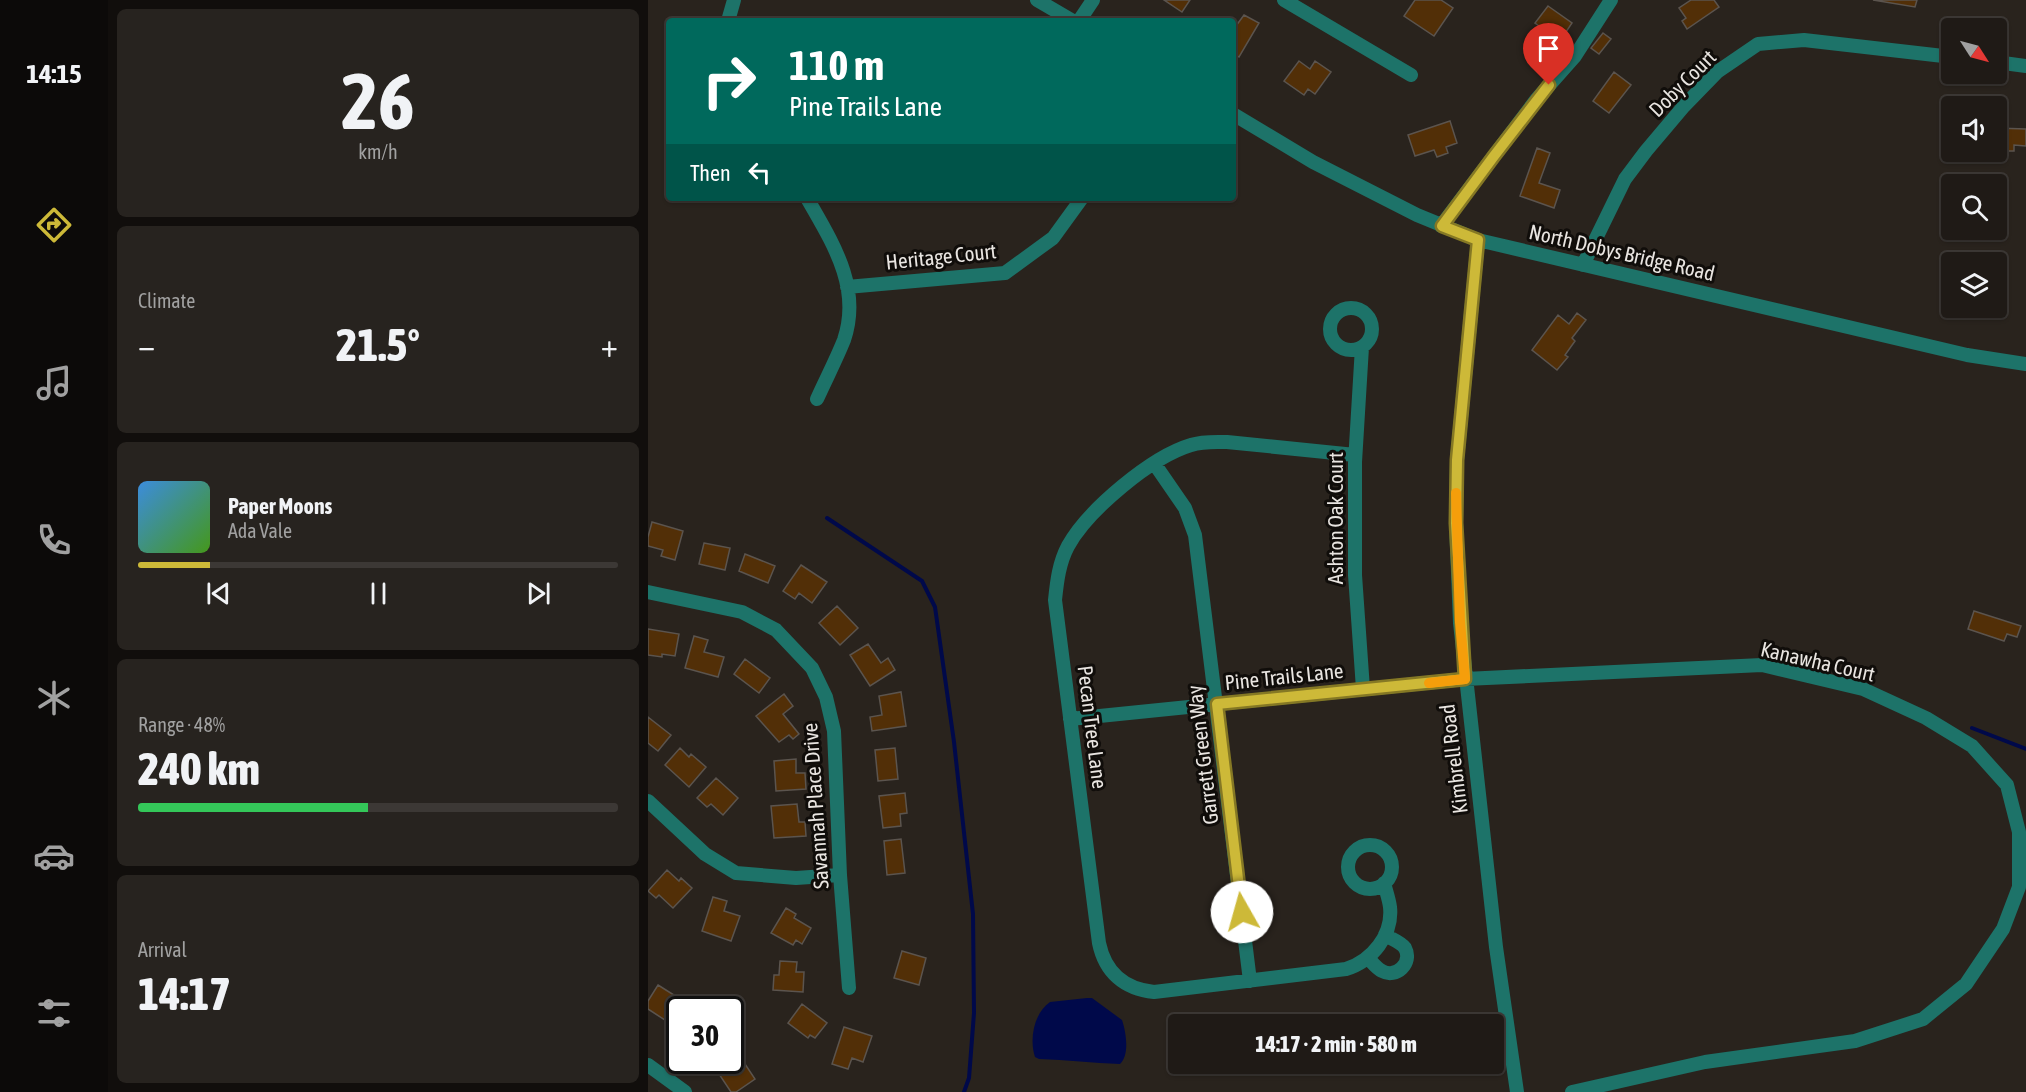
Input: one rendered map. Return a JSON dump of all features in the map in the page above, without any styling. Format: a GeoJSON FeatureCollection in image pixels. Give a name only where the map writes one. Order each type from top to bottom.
{"type":"FeatureCollection","features":[{"type":"Feature","properties":{"kind":"street"},"geometry":{"type":"LineString","coordinates":[[729,18],[734,0]]}},
{"type":"Feature","properties":{"kind":"street"},"geometry":{"type":"LineString","coordinates":[[1037,0],[1067,18]]}},
{"type":"Feature","properties":{"kind":"street"},"geometry":{"type":"LineString","coordinates":[[1081,18],[1093,0]]}},
{"type":"Feature","properties":{"kind":"street"},"geometry":{"type":"LineString","coordinates":[[1284,0],[1411,75]]}},
{"type":"Feature","properties":{"kind":"street"},"geometry":{"type":"LineString","coordinates":[[1442,226],[1536,100],[1575,56],[1611,0]]}},
{"type":"Feature","properties":{"kind":"street","name":"Doby Court"},"geometry":{"type":"LineString","coordinates":[[1583,265],[1625,179],[1646,151],[1684,106],[1717,72],[1758,44],[1804,40],[1941,56]]}},
{"type":"Feature","properties":{"kind":"street"},"geometry":{"type":"LineString","coordinates":[[2007,64],[2026,66]]}},
{"type":"Feature","properties":{"kind":"street","name":"North Dobys Bridge Road"},"geometry":{"type":"LineString","coordinates":[[1236,116],[1313,162],[1442,226],[1478,240],[1758,304],[1966,355],[2026,364]]}},
{"type":"Feature","properties":{"kind":"street"},"geometry":{"type":"LineString","coordinates":[[809,201],[840,257],[850,299],[844,338],[818,399]]}},
{"type":"Feature","properties":{"kind":"street","name":"Heritage Court"},"geometry":{"type":"LineString","coordinates":[[847,287],[1005,273],[1053,238],[1080,201]]}},
{"type":"Feature","properties":{"kind":"street","name":"Kimbrell Road"},"geometry":{"type":"LineString","coordinates":[[1478,240],[1457,460],[1456,523],[1465,679],[1496,947],[1517,1092]]}},
{"type":"Feature","properties":{"kind":"street","name":"Ashton Oak Court"},"geometry":{"type":"LineString","coordinates":[[1362,347],[1355,455],[1355,575],[1363,689]]}},
{"type":"Feature","properties":{"kind":"street","name":"Pecan Tree Lane"},"geometry":{"type":"LineString","coordinates":[[1355,455],[1227,442],[1208,442],[1173,452],[1127,483],[1077,532],[1061,562],[1055,600],[1099,943],[1101,954],[1110,970],[1123,983],[1154,992],[1346,969],[1368,958]]}},
{"type":"Feature","properties":{"kind":"street","name":"Garrett Green Way"},"geometry":{"type":"LineString","coordinates":[[1154,463],[1185,508],[1193,528],[1217,704],[1250,981]]}},
{"type":"Feature","properties":{"kind":"street","name":"Savannah Place Drive"},"geometry":{"type":"LineString","coordinates":[[648,592],[742,612],[776,630],[812,668],[826,697],[834,731],[840,875],[849,988]]}},
{"type":"Feature","properties":{"kind":"street","name":"Kanawha Court"},"geometry":{"type":"LineString","coordinates":[[1465,679],[1762,665],[1863,689],[1926,718],[1972,746],[2007,785],[2019,832],[2019,887],[2003,929],[1966,984],[1923,1019],[1855,1041],[1705,1062],[1572,1092]]}},
{"type":"Feature","properties":{"kind":"street","name":"Pine Trails Lane"},"geometry":{"type":"LineString","coordinates":[[1071,719],[1465,679]]}},
{"type":"Feature","properties":{"kind":"street"},"geometry":{"type":"LineString","coordinates":[[648,801],[705,854],[736,873],[796,878],[840,875]]}},
{"type":"Feature","properties":{"kind":"street"},"geometry":{"type":"LineString","coordinates":[[1384,883],[1390,907],[1390,920],[1380,944],[1368,958],[1378,969],[1393,973],[1402,968],[1407,959],[1406,953],[1401,944],[1385,935]]}},
{"type":"Feature","properties":{"kind":"street"},"geometry":{"type":"LineString","coordinates":[[648,1065],[685,1092]]}},
{"type":"Feature","properties":{"kind":"shaded area"},"geometry":{"type":"Polygon","coordinates":[[[1092,998],[1122,1020],[1126,1049],[1120,1064],[1035,1057],[1034,1027],[1045,1007],[1050,1002],[1092,998]]]}},
{"type":"Feature","properties":{"kind":"building"},"geometry":{"type":"Polygon","coordinates":[[[1164,0],[1190,0],[1182,12],[1164,0]]]}},
{"type":"Feature","properties":{"kind":"building"},"geometry":{"type":"Polygon","coordinates":[[[1415,0],[1441,0],[1453,8],[1434,36],[1404,16],[1415,0]]]}},
{"type":"Feature","properties":{"kind":"building"},"geometry":{"type":"Polygon","coordinates":[[[1691,0],[1714,0],[1719,7],[1687,29],[1682,21],[1686,18],[1679,8],[1691,0]]]}},
{"type":"Feature","properties":{"kind":"building"},"geometry":{"type":"Polygon","coordinates":[[[1873,0],[1917,0],[1915,7],[1873,0]]]}},
{"type":"Feature","properties":{"kind":"building"},"geometry":{"type":"Polygon","coordinates":[[[1548,6],[1572,23],[1560,41],[1535,23],[1548,6]]]}},
{"type":"Feature","properties":{"kind":"building"},"geometry":{"type":"Polygon","coordinates":[[[1244,15],[1259,23],[1239,57],[1236,55],[1236,26],[1244,15]]]}},
{"type":"Feature","properties":{"kind":"building"},"geometry":{"type":"Polygon","coordinates":[[[1603,33],[1611,39],[1599,54],[1591,48],[1603,33]]]}},
{"type":"Feature","properties":{"kind":"building"},"geometry":{"type":"Polygon","coordinates":[[[1299,61],[1310,69],[1315,61],[1331,72],[1315,94],[1308,89],[1304,95],[1284,81],[1299,61]]]}},
{"type":"Feature","properties":{"kind":"building"},"geometry":{"type":"Polygon","coordinates":[[[1614,72],[1631,85],[1609,113],[1593,101],[1614,72]]]}},
{"type":"Feature","properties":{"kind":"building"},"geometry":{"type":"Polygon","coordinates":[[[1450,121],[1457,143],[1446,147],[1448,153],[1437,157],[1434,150],[1415,156],[1408,135],[1450,121]]]}},
{"type":"Feature","properties":{"kind":"building"},"geometry":{"type":"Polygon","coordinates":[[[2007,128],[2026,129],[2026,146],[2014,145],[2014,151],[2007,151],[2007,128]]]}},
{"type":"Feature","properties":{"kind":"building"},"geometry":{"type":"Polygon","coordinates":[[[1537,148],[1550,153],[1539,183],[1560,190],[1554,208],[1520,196],[1537,148]]]}},
{"type":"Feature","properties":{"kind":"building"},"geometry":{"type":"Polygon","coordinates":[[[1577,313],[1586,320],[1572,338],[1575,341],[1565,355],[1568,357],[1557,370],[1532,350],[1558,315],[1569,324],[1577,313]]]}},
{"type":"Feature","properties":{"kind":"building"},"geometry":{"type":"Polygon","coordinates":[[[652,522],[683,531],[675,560],[661,556],[663,550],[648,546],[652,522]]]}},
{"type":"Feature","properties":{"kind":"building"},"geometry":{"type":"Polygon","coordinates":[[[704,543],[730,548],[725,570],[699,564],[704,543]]]}},
{"type":"Feature","properties":{"kind":"building"},"geometry":{"type":"Polygon","coordinates":[[[745,554],[775,566],[768,583],[739,571],[745,554]]]}},
{"type":"Feature","properties":{"kind":"building"},"geometry":{"type":"Polygon","coordinates":[[[801,565],[827,582],[812,603],[799,593],[795,599],[783,591],[801,565]]]}},
{"type":"Feature","properties":{"kind":"building"},"geometry":{"type":"Polygon","coordinates":[[[837,606],[858,628],[840,645],[819,623],[837,606]]]}},
{"type":"Feature","properties":{"kind":"building"},"geometry":{"type":"Polygon","coordinates":[[[1974,611],[2021,626],[2017,637],[2007,634],[2004,641],[1968,629],[1974,611]]]}},
{"type":"Feature","properties":{"kind":"building"},"geometry":{"type":"Polygon","coordinates":[[[648,629],[679,634],[675,656],[648,655],[648,629]]]}},
{"type":"Feature","properties":{"kind":"building"},"geometry":{"type":"Polygon","coordinates":[[[694,636],[708,640],[704,652],[724,657],[718,677],[685,668],[694,636]]]}},
{"type":"Feature","properties":{"kind":"building"},"geometry":{"type":"Polygon","coordinates":[[[868,644],[881,663],[888,658],[895,670],[870,686],[850,655],[868,644]]]}},
{"type":"Feature","properties":{"kind":"building"},"geometry":{"type":"Polygon","coordinates":[[[745,659],[770,678],[759,693],[734,674],[745,659]]]}},
{"type":"Feature","properties":{"kind":"building"},"geometry":{"type":"Polygon","coordinates":[[[901,692],[906,726],[872,731],[870,717],[882,715],[879,696],[901,692]]]}},
{"type":"Feature","properties":{"kind":"building"},"geometry":{"type":"Polygon","coordinates":[[[784,694],[793,706],[783,714],[799,734],[793,739],[789,735],[779,742],[756,716],[784,694]]]}},
{"type":"Feature","properties":{"kind":"building"},"geometry":{"type":"Polygon","coordinates":[[[648,717],[671,735],[658,751],[648,743],[648,717]]]}},
{"type":"Feature","properties":{"kind":"building"},"geometry":{"type":"Polygon","coordinates":[[[680,748],[689,757],[691,754],[706,767],[689,787],[665,765],[680,748]]]}},
{"type":"Feature","properties":{"kind":"building"},"geometry":{"type":"Polygon","coordinates":[[[895,748],[898,779],[878,781],[875,750],[895,748]]]}},
{"type":"Feature","properties":{"kind":"building"},"geometry":{"type":"Polygon","coordinates":[[[796,759],[796,773],[805,773],[806,789],[776,791],[774,761],[796,759]]]}},
{"type":"Feature","properties":{"kind":"building"},"geometry":{"type":"Polygon","coordinates":[[[716,778],[738,798],[723,815],[711,804],[707,807],[697,798],[716,778]]]}},
{"type":"Feature","properties":{"kind":"building"},"geometry":{"type":"Polygon","coordinates":[[[905,793],[907,813],[900,814],[901,826],[883,828],[879,796],[905,793]]]}},
{"type":"Feature","properties":{"kind":"building"},"geometry":{"type":"Polygon","coordinates":[[[797,804],[799,822],[805,822],[806,836],[774,838],[771,806],[797,804]]]}},
{"type":"Feature","properties":{"kind":"building"},"geometry":{"type":"Polygon","coordinates":[[[901,839],[905,873],[887,875],[884,841],[901,839]]]}},
{"type":"Feature","properties":{"kind":"building"},"geometry":{"type":"Polygon","coordinates":[[[667,870],[679,881],[681,878],[692,888],[673,908],[659,895],[656,898],[648,891],[667,870]]]}},
{"type":"Feature","properties":{"kind":"building"},"geometry":{"type":"Polygon","coordinates":[[[713,897],[727,901],[724,911],[740,916],[731,941],[702,931],[713,897]]]}},
{"type":"Feature","properties":{"kind":"building"},"geometry":{"type":"Polygon","coordinates":[[[786,908],[796,914],[794,918],[811,928],[802,944],[796,940],[793,945],[771,933],[786,908]]]}},
{"type":"Feature","properties":{"kind":"building"},"geometry":{"type":"Polygon","coordinates":[[[902,951],[926,958],[919,985],[894,978],[902,951]]]}},
{"type":"Feature","properties":{"kind":"building"},"geometry":{"type":"Polygon","coordinates":[[[780,961],[797,962],[796,972],[804,972],[803,992],[773,990],[774,975],[779,975],[780,961]]]}},
{"type":"Feature","properties":{"kind":"building"},"geometry":{"type":"Polygon","coordinates":[[[658,985],[675,996],[666,996],[666,1021],[648,1009],[648,1001],[658,985]]]}},
{"type":"Feature","properties":{"kind":"building"},"geometry":{"type":"Polygon","coordinates":[[[802,1004],[827,1023],[815,1038],[810,1035],[808,1038],[788,1023],[802,1004]]]}},
{"type":"Feature","properties":{"kind":"building"},"geometry":{"type":"Polygon","coordinates":[[[844,1027],[872,1036],[863,1062],[852,1058],[848,1069],[832,1064],[844,1027]]]}},
{"type":"Feature","properties":{"kind":"building"},"geometry":{"type":"Polygon","coordinates":[[[744,1062],[755,1079],[736,1092],[731,1092],[719,1074],[744,1074],[744,1062]]]}},
{"type":"Feature","properties":{"kind":"waterway"},"geometry":{"type":"LineString","coordinates":[[827,518],[922,581],[935,607],[954,742],[973,914],[974,1013],[969,1078],[964,1092]]}},
{"type":"Feature","properties":{"kind":"waterway"},"geometry":{"type":"LineString","coordinates":[[1972,728],[2026,749]]}},
{"type":"Feature","properties":{"kind":"slow traffic"},"geometry":{"type":"LineString","coordinates":[[1429,683],[1465,679],[1460,622],[1456,493]]}},
{"type":"Feature","properties":{"kind":"route"},"geometry":{"type":"LineString","coordinates":[[1242,912],[1217,704],[1465,679],[1456,523],[1457,460],[1478,240],[1442,226],[1549,85]]}}]}
